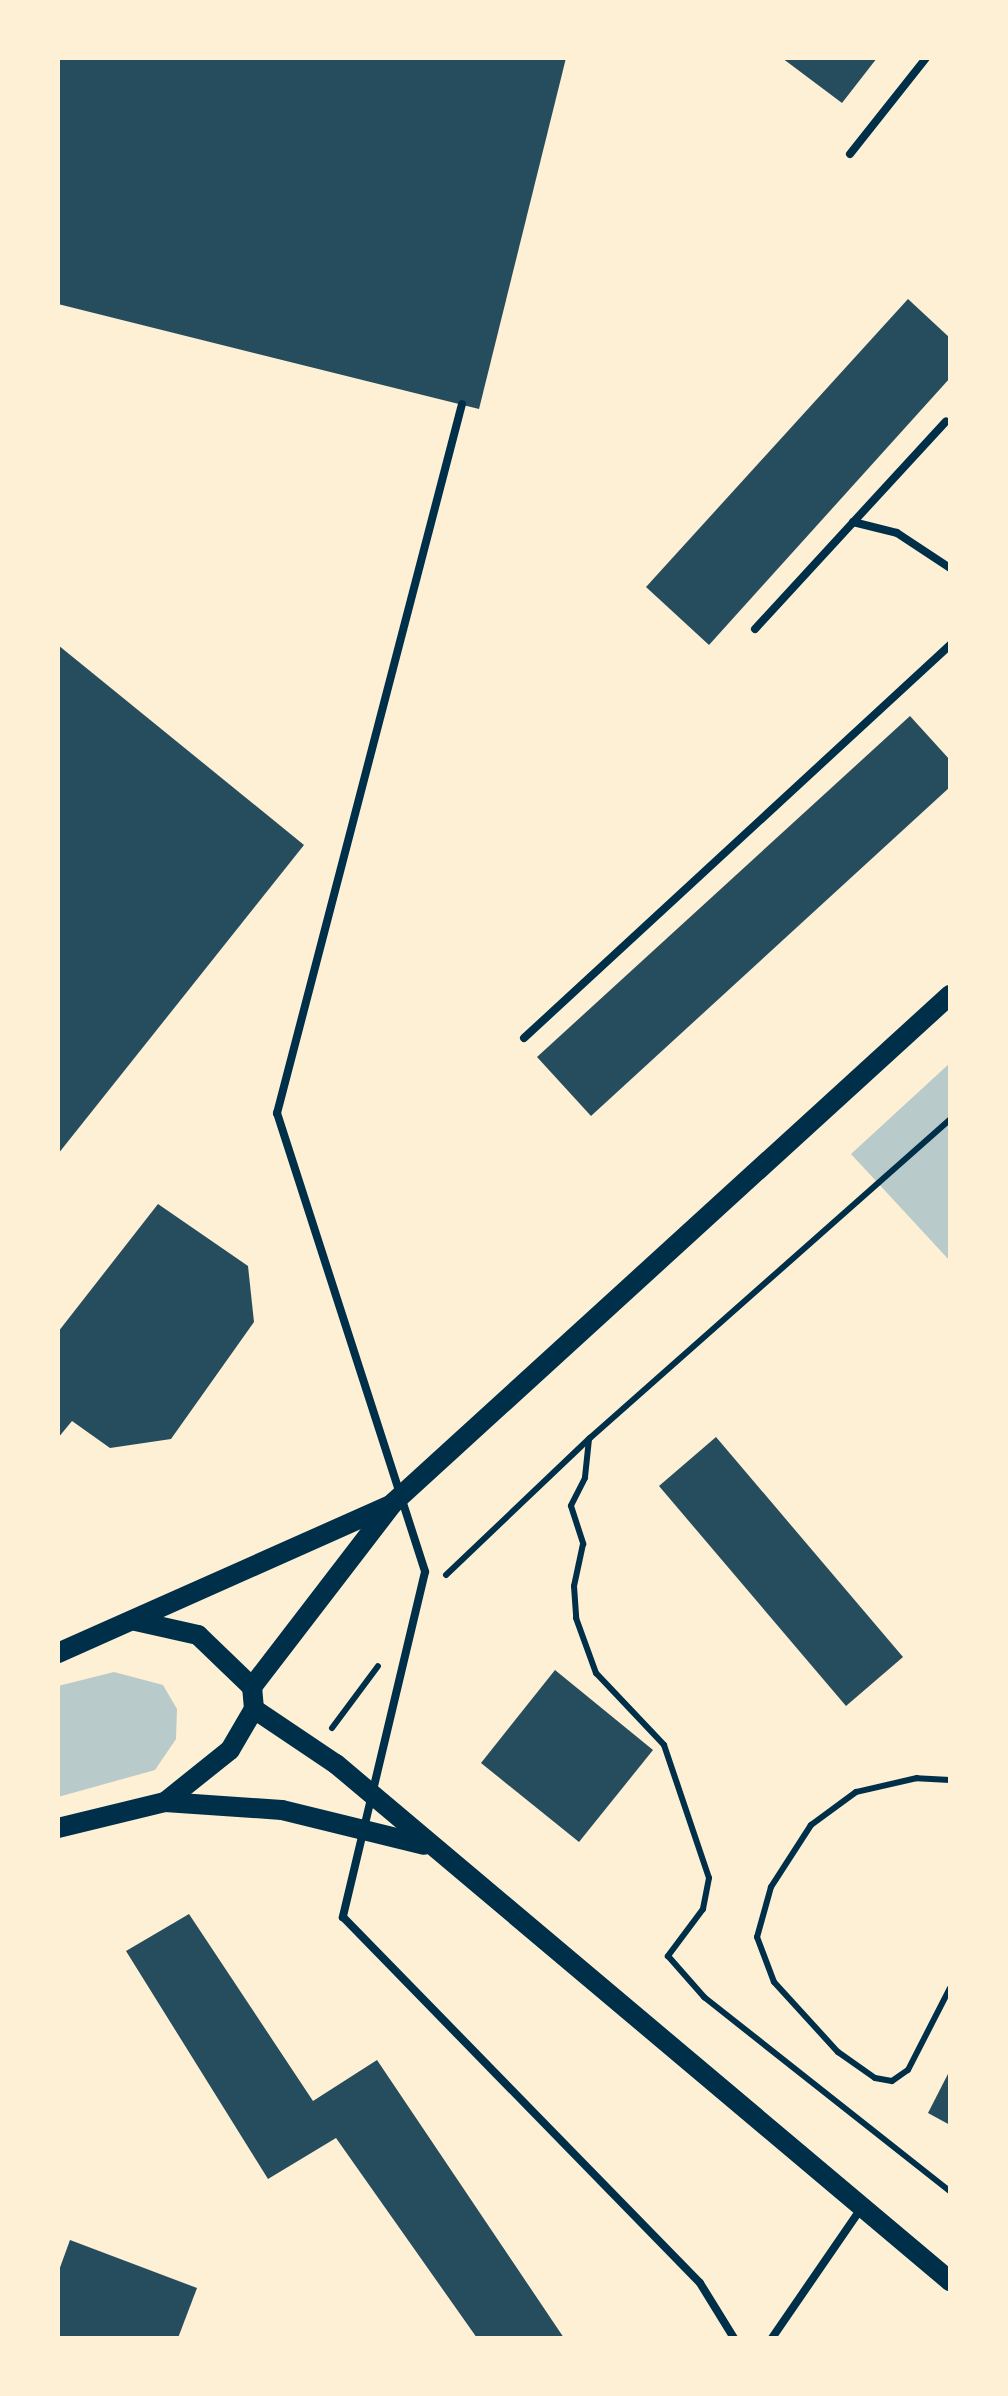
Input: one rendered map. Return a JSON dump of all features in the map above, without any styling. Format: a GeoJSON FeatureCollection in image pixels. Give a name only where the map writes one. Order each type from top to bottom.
{"type":"FeatureCollection","features":[{"type":"Feature","properties":{"kind":"main road"},"geometry":{"type":"LineString","coordinates":[[252,1688],[394,1503],[950,995]]}},
{"type":"Feature","properties":{"kind":"main road"},"geometry":{"type":"LineString","coordinates":[[58,1652],[136,1621],[394,1503]]}},
{"type":"Feature","properties":{"kind":"main road"},"geometry":{"type":"LineString","coordinates":[[136,1621],[198,1636],[252,1688],[254,1710],[230,1750],[165,1802]]}},
{"type":"Feature","properties":{"kind":"main road"},"geometry":{"type":"LineString","coordinates":[[254,1710],[316,1751],[862,2208],[948,2272]]}},
{"type":"Feature","properties":{"kind":"main road"},"geometry":{"type":"LineString","coordinates":[[58,1828],[165,1802],[282,1810],[427,1846]]}},
{"type":"Feature","properties":{"kind":"lane"},"geometry":{"type":"LineString","coordinates":[[850,154],[926,58]]}},
{"type":"Feature","properties":{"kind":"lane"},"geometry":{"type":"LineString","coordinates":[[462,404],[277,1113],[425,1572],[343,1917],[700,2283],[734,2338]]}},
{"type":"Feature","properties":{"kind":"lane"},"geometry":{"type":"LineString","coordinates":[[755,629],[946,420]]}},
{"type":"Feature","properties":{"kind":"lane"},"geometry":{"type":"LineString","coordinates":[[853,522],[897,533],[950,568]]}},
{"type":"Feature","properties":{"kind":"lane"},"geometry":{"type":"LineString","coordinates":[[524,1038],[950,645]]}},
{"type":"Feature","properties":{"kind":"lane"},"geometry":{"type":"LineString","coordinates":[[772,2338],[862,2208]]}},
{"type":"Feature","properties":{"kind":"path"},"geometry":{"type":"LineString","coordinates":[[443,1578],[590,1438],[950,1119]]}},
{"type":"Feature","properties":{"kind":"path"},"geometry":{"type":"LineString","coordinates":[[590,1438],[584,1478],[571,1506],[583,1544],[574,1586],[576,1618],[596,1673],[664,1745],[709,1878],[703,1909],[668,1956],[704,1997],[950,2190]]}},
{"type":"Feature","properties":{"kind":"path"},"geometry":{"type":"LineString","coordinates":[[316,1751],[385,1656]]}},
{"type":"Feature","properties":{"kind":"path"},"geometry":{"type":"LineString","coordinates":[[950,1780],[917,1778],[856,1792],[811,1825],[772,1886],[757,1937],[774,1982],[838,2052],[875,2078],[892,2081],[908,2070],[950,1988]]}},
{"type":"Feature","properties":{"kind":"shaded area"},"geometry":{"type":"Polygon","coordinates":[[[950,1063],[950,1261],[851,1154],[950,1063]]]}},
{"type":"Feature","properties":{"kind":"shaded area"},"geometry":{"type":"Polygon","coordinates":[[[114,1672],[163,1685],[177,1709],[176,1739],[155,1770],[58,1797],[58,1686],[114,1672]]]}},
{"type":"Feature","properties":{"kind":"building"},"geometry":{"type":"Polygon","coordinates":[[[58,58],[566,58],[479,409],[58,304],[58,58]]]}},
{"type":"Feature","properties":{"kind":"building"},"geometry":{"type":"Polygon","coordinates":[[[782,58],[877,58],[842,103],[782,58]]]}},
{"type":"Feature","properties":{"kind":"building"},"geometry":{"type":"Polygon","coordinates":[[[908,299],[950,338],[950,378],[709,645],[646,587],[908,299]]]}},
{"type":"Feature","properties":{"kind":"building"},"geometry":{"type":"Polygon","coordinates":[[[58,645],[304,845],[58,1154],[58,645]]]}},
{"type":"Feature","properties":{"kind":"building"},"geometry":{"type":"Polygon","coordinates":[[[910,716],[950,760],[950,787],[591,1116],[537,1057],[910,716]]]}},
{"type":"Feature","properties":{"kind":"building"},"geometry":{"type":"Polygon","coordinates":[[[158,1204],[248,1266],[254,1322],[171,1439],[110,1448],[72,1421],[58,1438],[58,1332],[158,1204]]]}},
{"type":"Feature","properties":{"kind":"building"},"geometry":{"type":"Polygon","coordinates":[[[716,1437],[903,1657],[846,1706],[659,1486],[716,1437]]]}},
{"type":"Feature","properties":{"kind":"building"},"geometry":{"type":"Polygon","coordinates":[[[555,1670],[653,1750],[579,1842],[481,1763],[555,1670]]]}},
{"type":"Feature","properties":{"kind":"building"},"geometry":{"type":"Polygon","coordinates":[[[189,1914],[313,2101],[377,2060],[564,2338],[477,2338],[336,2138],[268,2179],[126,1951],[189,1914]]]}},
{"type":"Feature","properties":{"kind":"building"},"geometry":{"type":"Polygon","coordinates":[[[950,2070],[950,2125],[928,2113],[950,2070]]]}},
{"type":"Feature","properties":{"kind":"building"},"geometry":{"type":"Polygon","coordinates":[[[70,2240],[197,2288],[178,2338],[58,2338],[58,2273],[70,2240]]]}}]}
